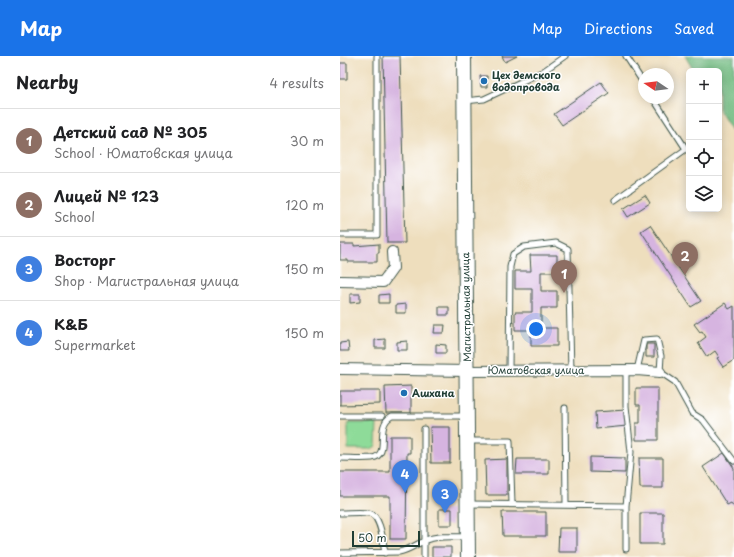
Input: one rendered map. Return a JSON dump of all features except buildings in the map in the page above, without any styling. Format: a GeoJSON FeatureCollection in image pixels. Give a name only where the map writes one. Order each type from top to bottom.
{"type":"FeatureCollection","features":[{"type":"Feature","properties":{"kind":"street","name":"Магистральная улица"},"geometry":{"type":"LineString","coordinates":[[464,56],[468,557]]}},
{"type":"Feature","properties":{"kind":"street"},"geometry":{"type":"LineString","coordinates":[[340,281],[383,282],[393,268],[392,252]]}},
{"type":"Feature","properties":{"kind":"street","name":"Юматовская улица"},"geometry":{"type":"LineString","coordinates":[[340,369],[637,370],[660,372]]}},
{"type":"Feature","properties":{"kind":"lane"},"geometry":{"type":"LineString","coordinates":[[340,235],[377,235],[377,56]]}},
{"type":"Feature","properties":{"kind":"lane"},"geometry":{"type":"LineString","coordinates":[[464,101],[484,98],[542,72],[565,56]]}},
{"type":"Feature","properties":{"kind":"lane"},"geometry":{"type":"LineString","coordinates":[[626,56],[638,75]]}},
{"type":"Feature","properties":{"kind":"lane"},"geometry":{"type":"LineString","coordinates":[[615,200],[686,149],[657,104]]}},
{"type":"Feature","properties":{"kind":"lane"},"geometry":{"type":"LineString","coordinates":[[509,370],[510,267],[513,254],[524,247],[556,243],[568,249],[571,370]]}},
{"type":"Feature","properties":{"kind":"lane"},"geometry":{"type":"LineString","coordinates":[[637,370],[644,340],[657,339],[661,356],[660,372],[675,382],[692,413],[703,420],[734,461]]}},
{"type":"Feature","properties":{"kind":"lane"},"geometry":{"type":"LineString","coordinates":[[626,370],[626,406],[632,452],[626,506],[626,549]]}},
{"type":"Feature","properties":{"kind":"lane"},"geometry":{"type":"LineString","coordinates":[[565,408],[566,505]]}},
{"type":"Feature","properties":{"kind":"lane"},"geometry":{"type":"LineString","coordinates":[[340,416],[382,416]]}},
{"type":"Feature","properties":{"kind":"lane"},"geometry":{"type":"LineString","coordinates":[[340,458],[372,458],[378,455],[382,449],[383,423],[387,418],[392,416],[467,416]]}},
{"type":"Feature","properties":{"kind":"lane"},"geometry":{"type":"LineString","coordinates":[[424,429],[424,557]]}},
{"type":"Feature","properties":{"kind":"lane"},"geometry":{"type":"LineString","coordinates":[[467,441],[510,441],[512,504]]}},
{"type":"Feature","properties":{"kind":"lane"},"geometry":{"type":"LineString","coordinates":[[468,504],[626,506]]}},
{"type":"Feature","properties":{"kind":"lane"},"geometry":{"type":"LineString","coordinates":[[340,513],[368,513],[374,516],[378,520],[385,553]]}},
{"type":"Feature","properties":{"kind":"lane"},"geometry":{"type":"LineString","coordinates":[[340,553],[399,552],[408,550],[424,540],[440,537],[468,537]]}},
{"type":"Feature","properties":{"kind":"green space"},"geometry":{"type":"Polygon","coordinates":[[[685,56],[734,56],[734,134],[722,115],[722,68],[692,68],[685,56]]]}},
{"type":"Feature","properties":{"kind":"green space"},"geometry":{"type":"Polygon","coordinates":[[[348,423],[377,423],[376,446],[371,449],[348,449],[348,423]]]}},
{"type":"Feature","properties":{"kind":"place","name":"Цех демского водопровода"},"geometry":{"type":"Point","coordinates":[484,81]}},
{"type":"Feature","properties":{"kind":"place","name":"Лицей № 123"},"geometry":{"type":"Point","coordinates":[685,275]}},
{"type":"Feature","properties":{"kind":"place","name":"Детский сад № 305"},"geometry":{"type":"Point","coordinates":[564,293]}},
{"type":"Feature","properties":{"kind":"place","name":"Ашхана"},"geometry":{"type":"Point","coordinates":[404,393]}},
{"type":"Feature","properties":{"kind":"place","name":"К&Б"},"geometry":{"type":"Point","coordinates":[405,493]}},
{"type":"Feature","properties":{"kind":"place","name":"Восторг"},"geometry":{"type":"Point","coordinates":[445,513]}}]}
